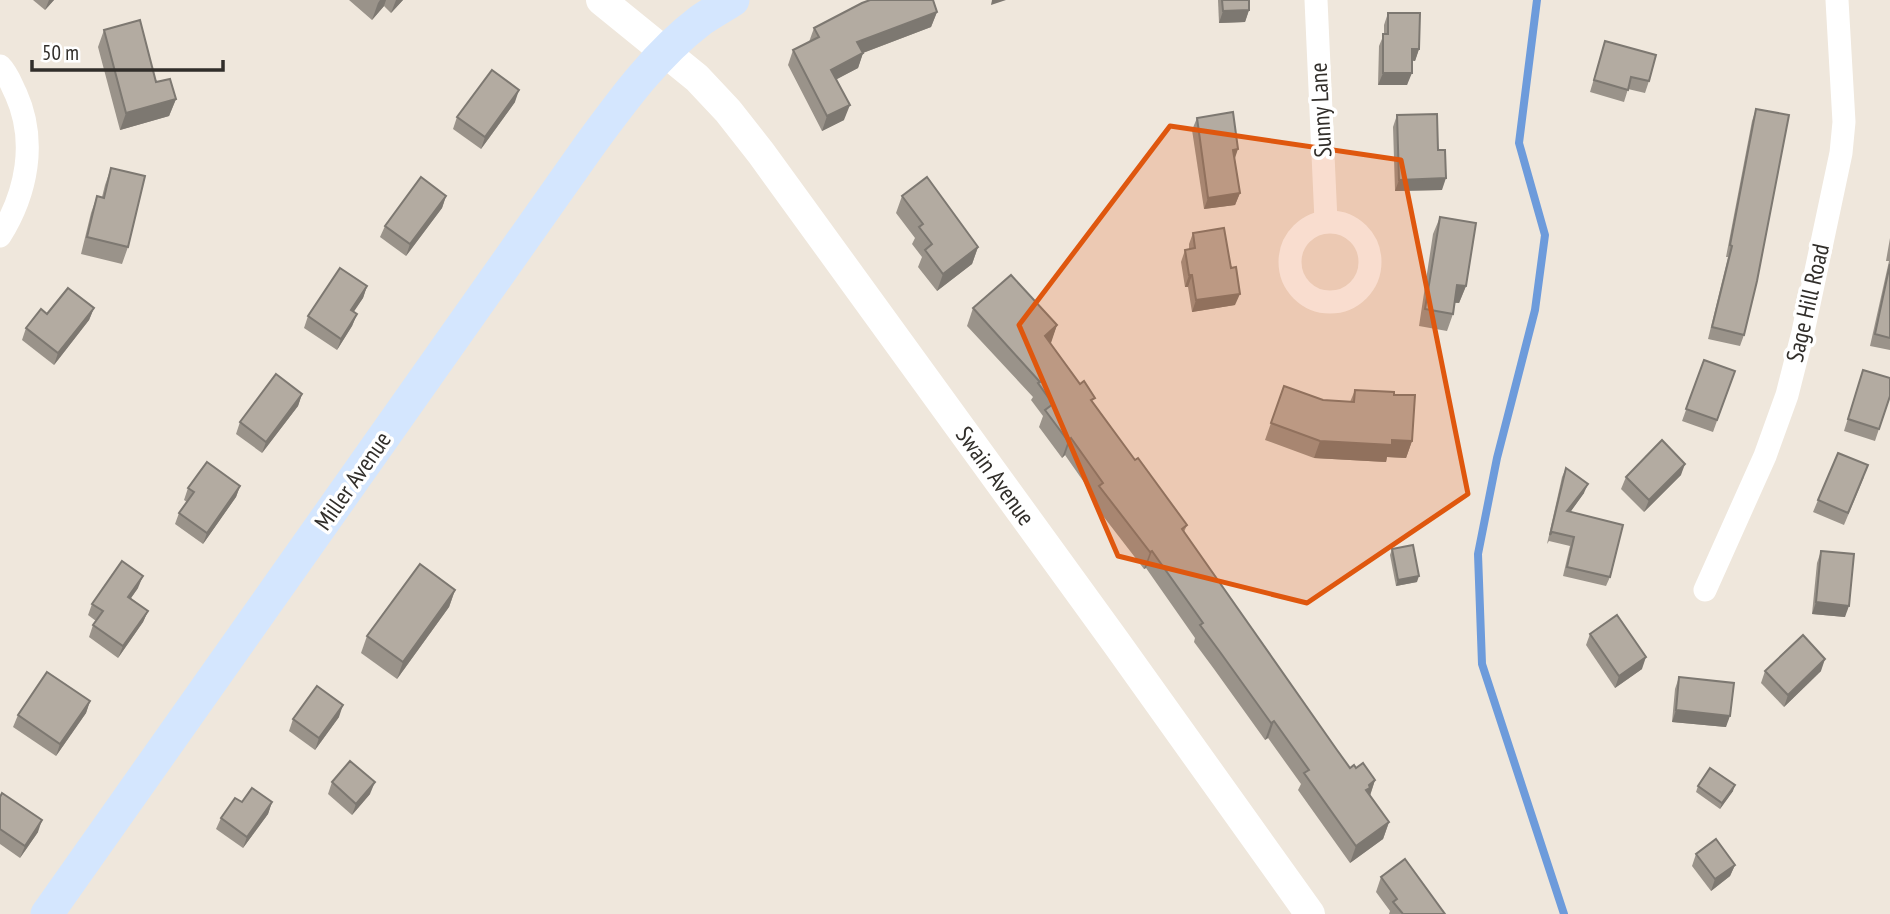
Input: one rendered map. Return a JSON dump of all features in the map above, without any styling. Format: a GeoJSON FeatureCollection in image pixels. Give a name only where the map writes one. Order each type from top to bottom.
{"type":"FeatureCollection","features":[{"type":"Feature","properties":{"kind":"main road","name":"Miller Avenue"},"geometry":{"type":"LineString","coordinates":[[47,914],[573,167],[631,90],[665,52],[701,20],[733,0]]}},
{"type":"Feature","properties":{"kind":"street","name":"Swain Avenue"},"geometry":{"type":"LineString","coordinates":[[601,0],[704,86],[761,153],[1310,914]]}},
{"type":"Feature","properties":{"kind":"street","name":"Sunny Lane"},"geometry":{"type":"LineString","coordinates":[[1317,0],[1326,221]]}},
{"type":"Feature","properties":{"kind":"street","name":"Sage Hill Road"},"geometry":{"type":"LineString","coordinates":[[1705,590],[1765,456],[1787,395],[1803,332],[1841,153],[1844,122],[1837,0]]}},
{"type":"Feature","properties":{"kind":"street"},"geometry":{"type":"LineString","coordinates":[[0,65],[6,71],[21,106],[28,144],[25,182],[9,222],[0,236]]}},
{"type":"Feature","properties":{"kind":"highlighted area"},"geometry":{"type":"Polygon","coordinates":[[[1170,126],[1401,160],[1468,494],[1307,603],[1118,556],[1019,325],[1170,126]]]}},
{"type":"Feature","properties":{"kind":"building"},"geometry":{"type":"Polygon","coordinates":[[[870,0],[933,0],[937,12],[857,42],[863,53],[831,70],[850,105],[827,116],[793,50],[819,37],[814,28],[870,0]]]}},
{"type":"Feature","properties":{"kind":"building"},"geometry":{"type":"Polygon","coordinates":[[[1222,0],[1249,0],[1249,10],[1223,11],[1222,0]]]}},
{"type":"Feature","properties":{"kind":"building"},"geometry":{"type":"Polygon","coordinates":[[[1388,13],[1420,13],[1419,49],[1412,49],[1412,73],[1383,73],[1383,34],[1388,34],[1388,13]]]}},
{"type":"Feature","properties":{"kind":"building"},"geometry":{"type":"Polygon","coordinates":[[[140,20],[156,82],[170,79],[176,99],[126,113],[104,30],[140,20]]]}},
{"type":"Feature","properties":{"kind":"building"},"geometry":{"type":"Polygon","coordinates":[[[1605,41],[1656,55],[1649,81],[1631,77],[1628,90],[1594,80],[1605,41]]]}},
{"type":"Feature","properties":{"kind":"building"},"geometry":{"type":"Polygon","coordinates":[[[492,70],[519,90],[485,137],[457,117],[492,70]]]}},
{"type":"Feature","properties":{"kind":"building"},"geometry":{"type":"Polygon","coordinates":[[[1756,109],[1789,115],[1744,335],[1712,327],[1732,246],[1730,245],[1756,109]]]}},
{"type":"Feature","properties":{"kind":"building"},"geometry":{"type":"Polygon","coordinates":[[[1233,112],[1238,149],[1233,150],[1240,193],[1208,198],[1197,118],[1233,112]]]}},
{"type":"Feature","properties":{"kind":"building"},"geometry":{"type":"Polygon","coordinates":[[[1437,114],[1438,150],[1445,150],[1446,178],[1399,180],[1397,115],[1437,114]]]}},
{"type":"Feature","properties":{"kind":"building"},"geometry":{"type":"Polygon","coordinates":[[[111,168],[145,176],[128,247],[87,237],[97,196],[104,198],[111,168]]]}},
{"type":"Feature","properties":{"kind":"building"},"geometry":{"type":"Polygon","coordinates":[[[421,177],[446,196],[410,244],[385,226],[421,177]]]}},
{"type":"Feature","properties":{"kind":"building"},"geometry":{"type":"Polygon","coordinates":[[[927,177],[978,247],[943,274],[925,250],[932,244],[919,227],[923,224],[902,196],[927,177]]]}},
{"type":"Feature","properties":{"kind":"building"},"geometry":{"type":"Polygon","coordinates":[[[1440,217],[1476,223],[1466,286],[1457,285],[1453,314],[1425,309],[1440,217]]]}},
{"type":"Feature","properties":{"kind":"building"},"geometry":{"type":"Polygon","coordinates":[[[1224,228],[1231,268],[1236,267],[1240,294],[1196,300],[1185,250],[1195,248],[1193,233],[1224,228]]]}},
{"type":"Feature","properties":{"kind":"building"},"geometry":{"type":"Polygon","coordinates":[[[1890,264],[1890,338],[1875,334],[1890,264]]]}},
{"type":"Feature","properties":{"kind":"building"},"geometry":{"type":"Polygon","coordinates":[[[340,268],[367,286],[351,310],[357,314],[341,339],[308,316],[340,268]]]}},
{"type":"Feature","properties":{"kind":"building"},"geometry":{"type":"Polygon","coordinates":[[[1011,275],[1057,325],[1045,336],[1080,384],[1084,381],[1095,398],[1091,400],[1187,525],[1182,529],[1337,750],[1350,768],[1354,765],[1356,768],[1363,763],[1375,780],[1366,790],[1389,822],[1356,846],[1304,773],[1309,770],[1274,721],[1271,723],[1200,625],[1203,623],[1152,551],[1150,552],[1099,486],[1103,483],[1071,438],[1068,441],[1045,410],[1053,404],[1038,383],[1040,382],[973,308],[1011,275]]]}},
{"type":"Feature","properties":{"kind":"building"},"geometry":{"type":"Polygon","coordinates":[[[68,288],[94,308],[58,353],[26,328],[41,309],[47,314],[68,288]]]}},
{"type":"Feature","properties":{"kind":"building"},"geometry":{"type":"Polygon","coordinates":[[[1704,360],[1735,371],[1717,420],[1686,409],[1704,360]]]}},
{"type":"Feature","properties":{"kind":"building"},"geometry":{"type":"Polygon","coordinates":[[[1863,370],[1890,378],[1890,396],[1879,429],[1848,419],[1863,370]]]}},
{"type":"Feature","properties":{"kind":"building"},"geometry":{"type":"Polygon","coordinates":[[[276,374],[302,394],[266,442],[240,422],[276,374]]]}},
{"type":"Feature","properties":{"kind":"building"},"geometry":{"type":"Polygon","coordinates":[[[1284,386],[1323,400],[1354,402],[1355,390],[1415,395],[1412,441],[1392,440],[1392,445],[1320,441],[1271,423],[1284,386]]]}},
{"type":"Feature","properties":{"kind":"building"},"geometry":{"type":"Polygon","coordinates":[[[1662,440],[1685,464],[1649,500],[1626,477],[1662,440]]]}},
{"type":"Feature","properties":{"kind":"building"},"geometry":{"type":"Polygon","coordinates":[[[1838,453],[1868,465],[1848,513],[1818,500],[1838,453]]]}},
{"type":"Feature","properties":{"kind":"building"},"geometry":{"type":"Polygon","coordinates":[[[207,462],[240,486],[207,533],[179,513],[194,492],[188,488],[207,462]]]}},
{"type":"Feature","properties":{"kind":"building"},"geometry":{"type":"Polygon","coordinates":[[[1566,468],[1588,484],[1567,511],[1623,525],[1610,577],[1567,567],[1574,537],[1552,532],[1550,535],[1566,468]]]}},
{"type":"Feature","properties":{"kind":"building"},"geometry":{"type":"Polygon","coordinates":[[[1413,545],[1419,576],[1398,580],[1392,549],[1413,545]]]}},
{"type":"Feature","properties":{"kind":"building"},"geometry":{"type":"Polygon","coordinates":[[[1821,551],[1854,554],[1849,606],[1816,602],[1821,551]]]}},
{"type":"Feature","properties":{"kind":"building"},"geometry":{"type":"Polygon","coordinates":[[[122,561],[143,576],[128,597],[148,611],[123,646],[93,625],[103,611],[92,604],[122,561]]]}},
{"type":"Feature","properties":{"kind":"building"},"geometry":{"type":"Polygon","coordinates":[[[420,564],[455,590],[403,662],[367,636],[420,564]]]}},
{"type":"Feature","properties":{"kind":"building"},"geometry":{"type":"Polygon","coordinates":[[[1617,615],[1646,657],[1619,676],[1590,634],[1617,615]]]}},
{"type":"Feature","properties":{"kind":"building"},"geometry":{"type":"Polygon","coordinates":[[[1803,635],[1825,659],[1788,695],[1765,671],[1803,635]]]}},
{"type":"Feature","properties":{"kind":"building"},"geometry":{"type":"Polygon","coordinates":[[[47,672],[90,701],[60,744],[18,715],[47,672]]]}},
{"type":"Feature","properties":{"kind":"building"},"geometry":{"type":"Polygon","coordinates":[[[1679,677],[1734,683],[1730,716],[1676,710],[1679,677]]]}},
{"type":"Feature","properties":{"kind":"building"},"geometry":{"type":"Polygon","coordinates":[[[317,686],[343,705],[319,738],[293,719],[317,686]]]}},
{"type":"Feature","properties":{"kind":"building"},"geometry":{"type":"Polygon","coordinates":[[[350,761],[375,782],[356,804],[332,782],[350,761]]]}},
{"type":"Feature","properties":{"kind":"building"},"geometry":{"type":"Polygon","coordinates":[[[1710,768],[1735,785],[1722,803],[1698,786],[1710,768]]]}},
{"type":"Feature","properties":{"kind":"building"},"geometry":{"type":"Polygon","coordinates":[[[252,788],[272,802],[247,837],[221,818],[235,798],[242,802],[252,788]]]}},
{"type":"Feature","properties":{"kind":"building"},"geometry":{"type":"Polygon","coordinates":[[[2,793],[42,820],[25,846],[0,829],[2,793]]]}},
{"type":"Feature","properties":{"kind":"building"},"geometry":{"type":"Polygon","coordinates":[[[1716,839],[1735,865],[1715,879],[1696,854],[1716,839]]]}},
{"type":"Feature","properties":{"kind":"building"},"geometry":{"type":"Polygon","coordinates":[[[1405,859],[1445,914],[1403,914],[1393,902],[1397,899],[1381,877],[1405,859]]]}},
{"type":"Feature","properties":{"kind":"waterway"},"geometry":{"type":"LineString","coordinates":[[1537,0],[1519,143],[1545,235],[1535,310],[1497,458],[1478,554],[1482,664],[1564,914]]}}]}
